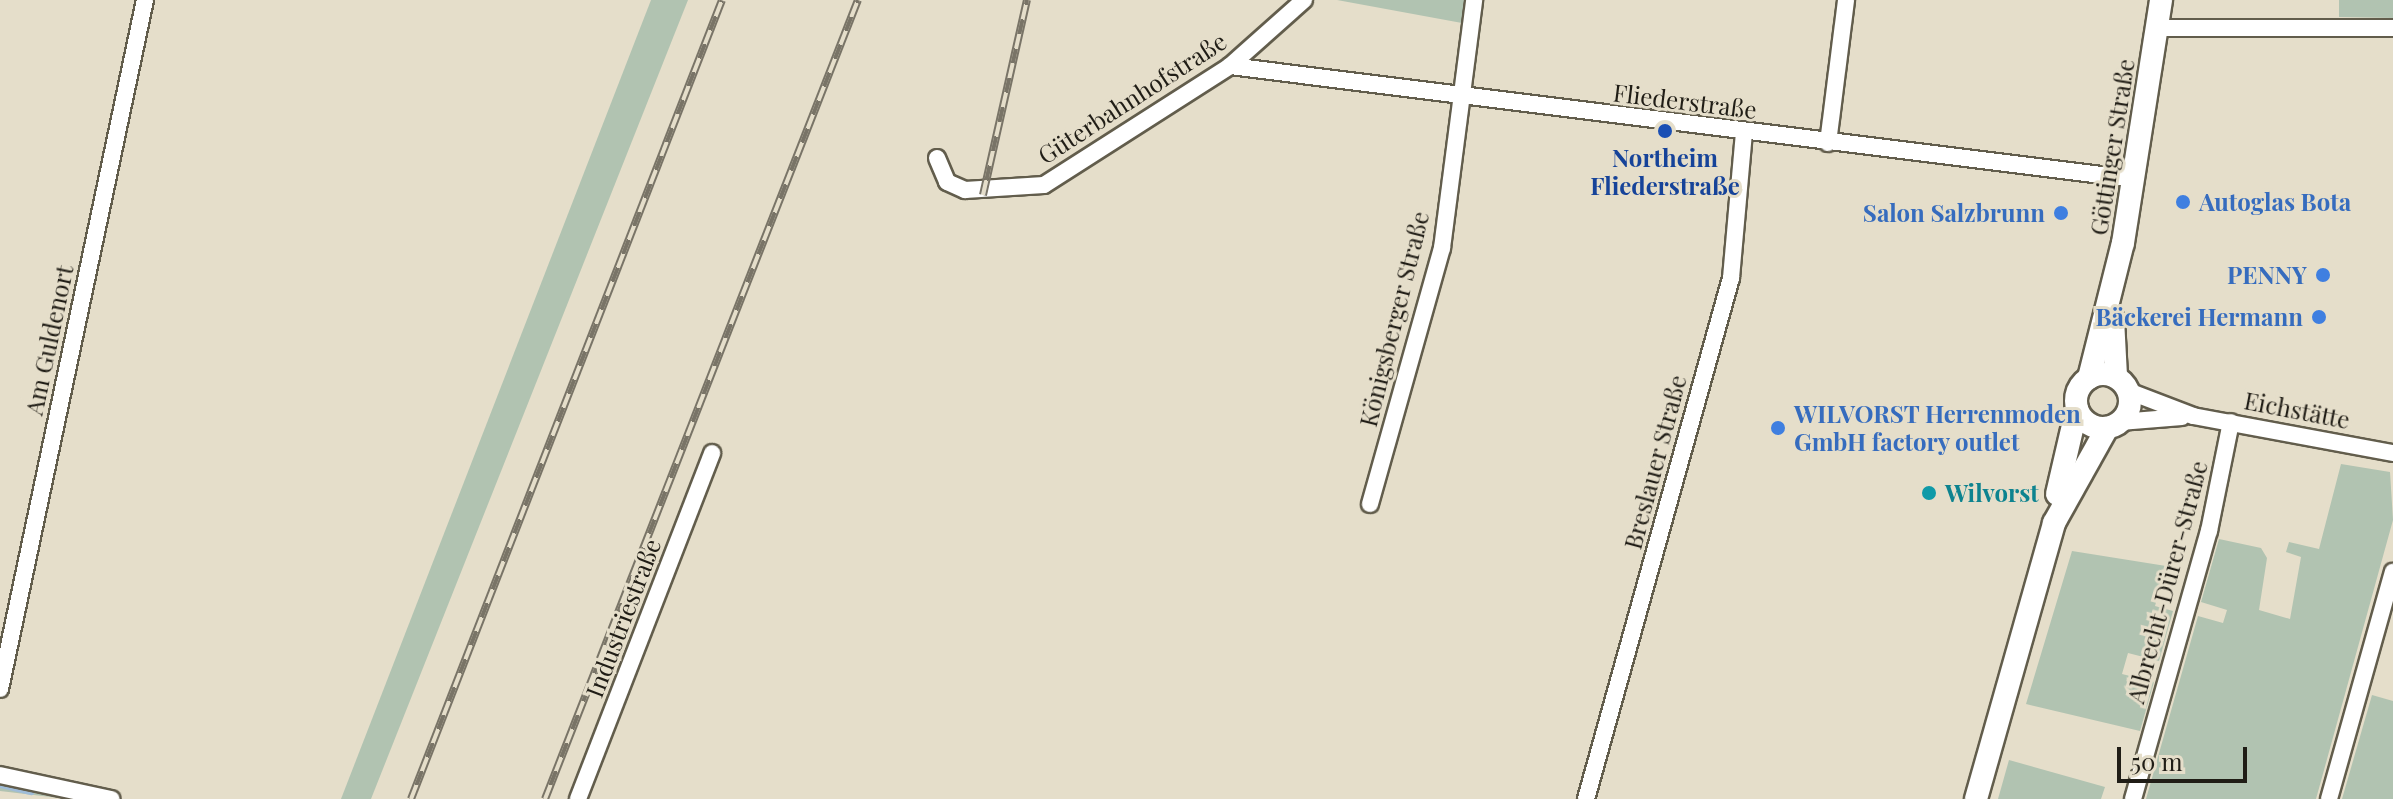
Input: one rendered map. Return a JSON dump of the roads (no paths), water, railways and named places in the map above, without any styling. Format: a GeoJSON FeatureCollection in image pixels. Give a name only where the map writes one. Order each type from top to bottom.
{"type":"FeatureCollection","features":[{"type":"Feature","properties":{"kind":"main road","name":"Göttinger Straße"},"geometry":{"type":"LineString","coordinates":[[1976,799],[2054,523],[2077,408],[2112,302],[2161,0]]}},
{"type":"Feature","properties":{"kind":"main road","name":"Göttinger Straße"},"geometry":{"type":"LineString","coordinates":[[2054,523],[2114,425],[2122,384],[2112,302]]}},
{"type":"Feature","properties":{"kind":"main road"},"geometry":{"type":"LineString","coordinates":[[2089,378],[2122,384]]}},
{"type":"Feature","properties":{"kind":"main road"},"geometry":{"type":"LineString","coordinates":[[2077,408],[2088,424],[2114,425]]}},
{"type":"Feature","properties":{"kind":"street","name":"Am Guldenort"},"geometry":{"type":"LineString","coordinates":[[0,689],[145,0]]}},
{"type":"Feature","properties":{"kind":"street","name":"Güterbahnhofstraße"},"geometry":{"type":"LineString","coordinates":[[937,158],[947,182],[965,190],[1044,185],[1230,66],[1304,0]]}},
{"type":"Feature","properties":{"kind":"street","name":"Königsberger Straße"},"geometry":{"type":"LineString","coordinates":[[1370,504],[1442,248],[1474,0]]}},
{"type":"Feature","properties":{"kind":"street"},"geometry":{"type":"LineString","coordinates":[[1828,143],[1846,0]]}},
{"type":"Feature","properties":{"kind":"street"},"geometry":{"type":"LineString","coordinates":[[2157,28],[2393,28]]}},
{"type":"Feature","properties":{"kind":"street","name":"Fliederstraße"},"geometry":{"type":"LineString","coordinates":[[1230,66],[1744,133],[2134,179]]}},
{"type":"Feature","properties":{"kind":"street","name":"Breslauer Straße"},"geometry":{"type":"LineString","coordinates":[[1586,799],[1731,278],[1744,133]]}},
{"type":"Feature","properties":{"kind":"street","name":"Eichstätte"},"geometry":{"type":"LineString","coordinates":[[2122,384],[2193,416],[2393,453]]}},
{"type":"Feature","properties":{"kind":"street","name":"Eichstätte"},"geometry":{"type":"LineString","coordinates":[[2114,425],[2193,416]]}},
{"type":"Feature","properties":{"kind":"street","name":"Albrecht-Dürer-Straße"},"geometry":{"type":"LineString","coordinates":[[2133,799],[2209,531],[2231,422]]}},
{"type":"Feature","properties":{"kind":"street","name":"Industriestraße"},"geometry":{"type":"LineString","coordinates":[[578,799],[712,453]]}},
{"type":"Feature","properties":{"kind":"street"},"geometry":{"type":"LineString","coordinates":[[2329,799],[2393,572]]}},
{"type":"Feature","properties":{"kind":"street"},"geometry":{"type":"LineString","coordinates":[[0,775],[111,799]]}},
{"type":"Feature","properties":{"kind":"waterway"},"geometry":{"type":"LineString","coordinates":[[0,785],[31,792]]}},
{"type":"Feature","properties":{"kind":"railway"},"geometry":{"type":"LineString","coordinates":[[411,799],[722,0]]}},
{"type":"Feature","properties":{"kind":"railway"},"geometry":{"type":"LineString","coordinates":[[545,799],[858,0]]}},
{"type":"Feature","properties":{"kind":"railway"},"geometry":{"type":"LineString","coordinates":[[983,195],[1027,0]]}},
{"type":"Feature","properties":{"kind":"place","name":"Northeim Fliederstraße"},"geometry":{"type":"Point","coordinates":[1665,131]}},
{"type":"Feature","properties":{"kind":"place","name":"Autoglas Bota"},"geometry":{"type":"Point","coordinates":[2183,202]}},
{"type":"Feature","properties":{"kind":"place","name":"Salon Salzbrunn"},"geometry":{"type":"Point","coordinates":[2061,213]}},
{"type":"Feature","properties":{"kind":"place","name":"PENNY"},"geometry":{"type":"Point","coordinates":[2323,275]}},
{"type":"Feature","properties":{"kind":"place","name":"Bäckerei Hermann"},"geometry":{"type":"Point","coordinates":[2319,317]}},
{"type":"Feature","properties":{"kind":"place","name":"WILVORST Herrenmoden GmbH factory outlet"},"geometry":{"type":"Point","coordinates":[1778,428]}},
{"type":"Feature","properties":{"kind":"place","name":"Wilvorst"},"geometry":{"type":"Point","coordinates":[1929,493]}}]}
